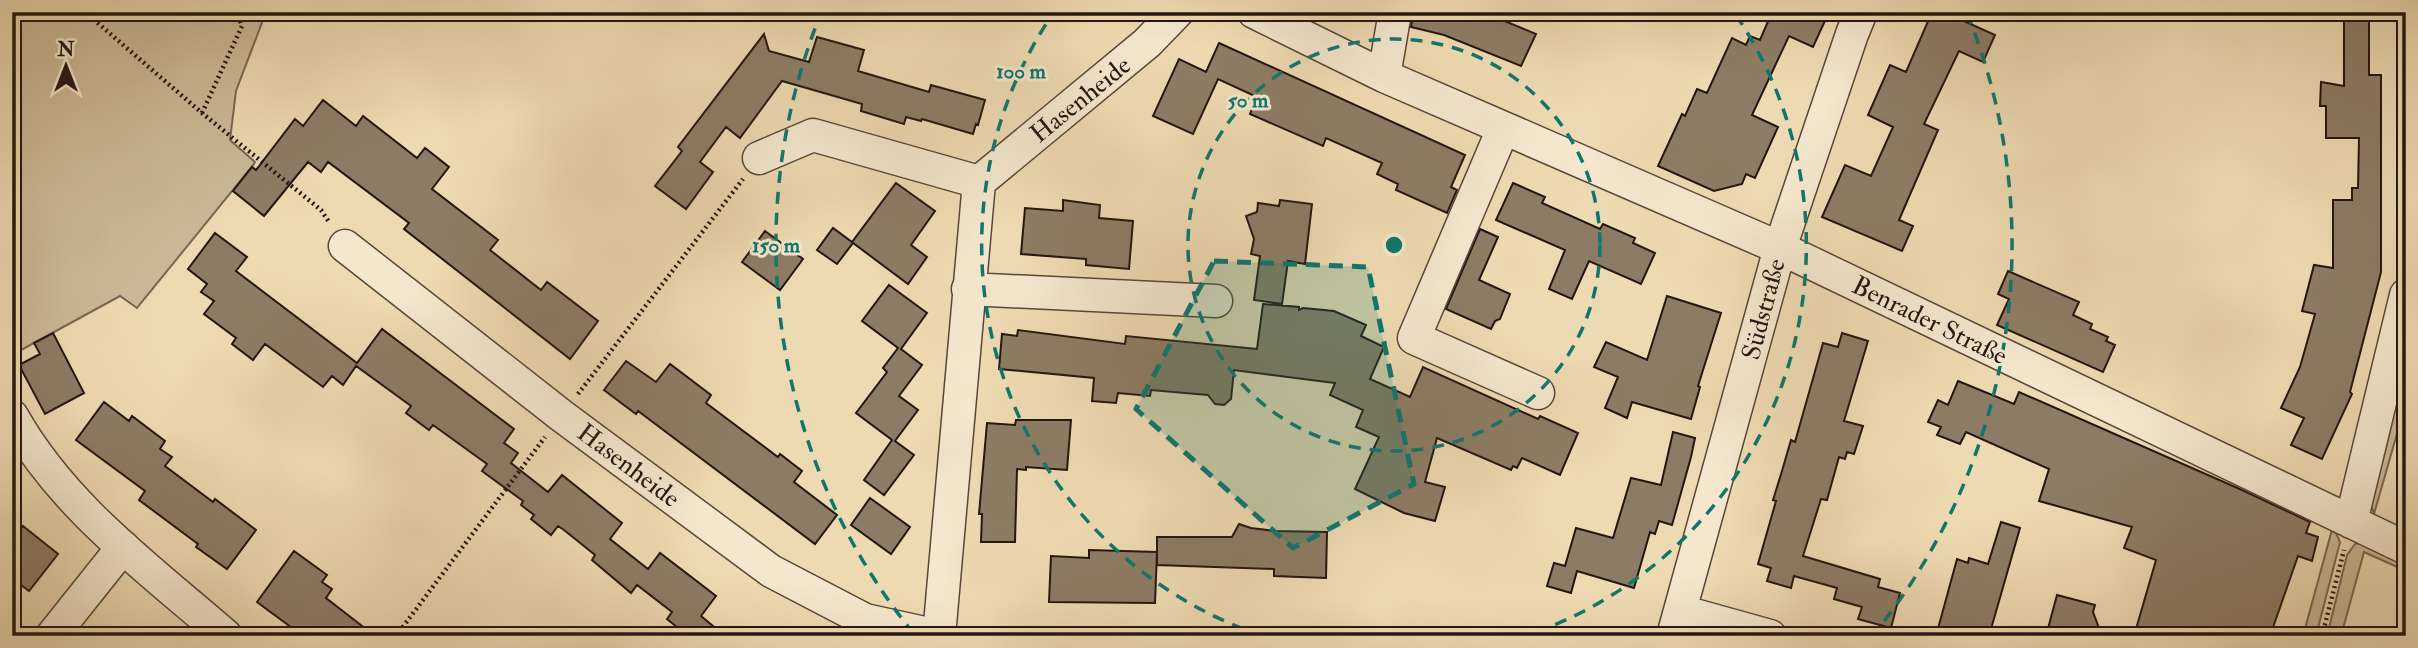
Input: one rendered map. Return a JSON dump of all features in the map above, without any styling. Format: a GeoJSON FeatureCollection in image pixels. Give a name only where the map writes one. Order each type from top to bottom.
{"type":"FeatureCollection","features":[{"type":"Feature","properties":{"kind":"street","name":"Hasenheide"},"geometry":{"type":"LineString","coordinates":[[345,246],[562,415],[772,571],[865,620],[938,636],[979,182],[1147,43],[1177,12]]}},
{"type":"Feature","properties":{"kind":"street","name":"Benrader Straße"},"geometry":{"type":"LineString","coordinates":[[1254,12],[1384,76],[1780,248],[2406,548]]}},
{"type":"Feature","properties":{"kind":"street"},"geometry":{"type":"LineString","coordinates":[[1384,76],[1395,12]]}},
{"type":"Feature","properties":{"kind":"street","name":"Südstraße"},"geometry":{"type":"LineString","coordinates":[[1770,636],[1677,623],[1780,248],[1861,12]]}},
{"type":"Feature","properties":{"kind":"street"},"geometry":{"type":"LineString","coordinates":[[1503,129],[1414,338],[1538,393]]}},
{"type":"Feature","properties":{"kind":"street"},"geometry":{"type":"LineString","coordinates":[[759,158],[813,135],[979,182]]}},
{"type":"Feature","properties":{"kind":"street"},"geometry":{"type":"LineString","coordinates":[[968,289],[1216,301]]}},
{"type":"Feature","properties":{"kind":"street"},"geometry":{"type":"LineString","coordinates":[[2351,522],[2406,295]]}},
{"type":"Feature","properties":{"kind":"street"},"geometry":{"type":"LineString","coordinates":[[12,416],[48,471],[97,524],[226,636]]}},
{"type":"Feature","properties":{"kind":"street"},"geometry":{"type":"LineString","coordinates":[[52,636],[123,547]]}},
{"type":"Feature","properties":{"kind":"path"},"geometry":{"type":"LineString","coordinates":[[85,12],[202,113],[321,210],[345,246]]}},
{"type":"Feature","properties":{"kind":"path"},"geometry":{"type":"LineString","coordinates":[[202,113],[242,26],[237,12]]}},
{"type":"Feature","properties":{"kind":"path"},"geometry":{"type":"LineString","coordinates":[[2322,636],[2351,522]]}},
{"type":"Feature","properties":{"kind":"highlighted area"},"geometry":{"type":"Polygon","coordinates":[[[1214,261],[1368,267],[1414,484],[1293,548],[1136,409],[1214,261]]]}},
{"type":"Feature","properties":{"kind":"shaded area"},"geometry":{"type":"Polygon","coordinates":[[[12,12],[266,12],[236,91],[230,140],[255,162],[254,164],[137,308],[120,296],[12,355],[12,12]]]}},
{"type":"Feature","properties":{"kind":"shaded area"},"geometry":{"type":"Polygon","coordinates":[[[2406,345],[2406,402],[2374,514],[2367,492],[2406,345]]]}},
{"type":"Feature","properties":{"kind":"shaded area"},"geometry":{"type":"Polygon","coordinates":[[[2333,526],[2340,542],[2316,636],[2303,636],[2333,526]]]}},
{"type":"Feature","properties":{"kind":"shaded area"},"geometry":{"type":"Polygon","coordinates":[[[2367,540],[2406,558],[2406,571],[2364,552],[2341,636],[2327,636],[2347,555],[2355,544],[2367,540]]]}},
{"type":"Feature","properties":{"kind":"building"},"geometry":{"type":"Polygon","coordinates":[[[1413,12],[1497,12],[1495,17],[1536,34],[1521,66],[1444,35],[1411,27],[1413,12]]]}},
{"type":"Feature","properties":{"kind":"building"},"geometry":{"type":"Polygon","coordinates":[[[1772,12],[1829,12],[1813,47],[1789,36],[1752,115],[1778,127],[1755,178],[1746,174],[1742,184],[1714,191],[1658,166],[1697,89],[1707,93],[1732,38],[1746,45],[1750,36],[1760,40],[1772,12]]]}},
{"type":"Feature","properties":{"kind":"building"},"geometry":{"type":"Polygon","coordinates":[[[1932,12],[1944,12],[1995,35],[1983,62],[1959,51],[1924,124],[1938,130],[1899,220],[1913,226],[1902,251],[1822,217],[1845,165],[1871,176],[1893,127],[1868,115],[1890,65],[1906,72],[1932,12]]]}},
{"type":"Feature","properties":{"kind":"building"},"geometry":{"type":"Polygon","coordinates":[[[2344,12],[2369,12],[2369,75],[2381,75],[2381,272],[2350,392],[2352,394],[2322,459],[2291,445],[2304,418],[2281,408],[2300,367],[2315,314],[2302,311],[2314,265],[2333,268],[2333,200],[2352,200],[2352,188],[2358,188],[2359,138],[2326,138],[2326,106],[2320,106],[2321,82],[2344,86],[2344,12]]]}},
{"type":"Feature","properties":{"kind":"building"},"geometry":{"type":"Polygon","coordinates":[[[764,34],[769,51],[809,62],[817,37],[864,50],[858,71],[929,92],[931,85],[985,100],[978,125],[976,124],[973,134],[922,119],[921,121],[906,117],[904,124],[861,111],[862,104],[782,81],[740,138],[726,127],[700,162],[713,172],[686,209],[655,186],[682,151],[678,147],[764,34]]]}},
{"type":"Feature","properties":{"kind":"building"},"geometry":{"type":"Polygon","coordinates":[[[1219,43],[1465,155],[1451,187],[1457,190],[1447,213],[1396,190],[1398,184],[1377,174],[1382,163],[1326,138],[1323,146],[1250,114],[1257,97],[1218,79],[1193,134],[1153,116],[1179,59],[1206,72],[1219,43]]]}},
{"type":"Feature","properties":{"kind":"building"},"geometry":{"type":"Polygon","coordinates":[[[323,100],[356,126],[363,116],[417,158],[425,148],[449,167],[432,189],[498,240],[490,250],[541,290],[547,282],[598,321],[570,359],[404,229],[409,223],[328,162],[321,172],[308,162],[264,216],[233,191],[252,167],[256,170],[295,119],[303,126],[323,100]]]}},
{"type":"Feature","properties":{"kind":"building"},"geometry":{"type":"Polygon","coordinates":[[[896,183],[935,211],[911,245],[927,257],[908,284],[853,243],[837,264],[817,250],[833,228],[852,242],[896,183]]]}},
{"type":"Feature","properties":{"kind":"building"},"geometry":{"type":"Polygon","coordinates":[[[1513,183],[1545,197],[1542,203],[1600,229],[1603,224],[1635,238],[1633,243],[1655,253],[1641,284],[1589,261],[1572,299],[1549,289],[1565,250],[1496,220],[1513,183]]]}},
{"type":"Feature","properties":{"kind":"building"},"geometry":{"type":"Polygon","coordinates":[[[1063,200],[1100,205],[1099,218],[1133,221],[1129,269],[1086,265],[1086,259],[1021,254],[1025,208],[1063,211],[1063,200]]]}},
{"type":"Feature","properties":{"kind":"building"},"geometry":{"type":"Polygon","coordinates":[[[1280,200],[1312,204],[1305,264],[1288,261],[1282,304],[1254,300],[1260,256],[1251,254],[1254,239],[1246,216],[1257,212],[1258,203],[1279,206],[1280,200]]]}},
{"type":"Feature","properties":{"kind":"building"},"geometry":{"type":"Polygon","coordinates":[[[1480,229],[1498,237],[1479,280],[1510,294],[1500,319],[1495,321],[1491,329],[1446,309],[1480,229]]]}},
{"type":"Feature","properties":{"kind":"building"},"geometry":{"type":"Polygon","coordinates":[[[765,231],[803,259],[780,290],[742,262],[765,231]]]}},
{"type":"Feature","properties":{"kind":"building"},"geometry":{"type":"Polygon","coordinates":[[[215,233],[247,257],[236,271],[357,363],[382,329],[514,429],[504,443],[518,453],[511,463],[548,492],[562,475],[622,523],[610,539],[648,569],[660,553],[716,596],[701,616],[725,636],[688,636],[667,619],[672,612],[637,585],[631,593],[592,560],[595,555],[558,526],[551,535],[531,519],[534,515],[521,505],[523,501],[482,471],[487,464],[433,425],[429,430],[406,413],[411,406],[356,366],[343,385],[332,376],[323,387],[265,344],[253,360],[232,344],[236,338],[204,314],[214,301],[201,292],[207,284],[188,269],[215,233]]]}},
{"type":"Feature","properties":{"kind":"building"},"geometry":{"type":"Polygon","coordinates":[[[2008,271],[2079,302],[2073,315],[2092,324],[2090,329],[2108,337],[2106,341],[2115,345],[2103,372],[1997,325],[2009,299],[1998,294],[2008,271]]]}},
{"type":"Feature","properties":{"kind":"building"},"geometry":{"type":"Polygon","coordinates":[[[889,285],[927,313],[901,349],[922,365],[899,396],[918,410],[895,441],[914,455],[884,495],[864,480],[892,440],[856,413],[887,372],[883,368],[898,348],[862,321],[889,285]]]}},
{"type":"Feature","properties":{"kind":"building"},"geometry":{"type":"Polygon","coordinates":[[[1667,296],[1721,313],[1698,386],[1700,387],[1691,419],[1632,402],[1627,418],[1605,408],[1618,377],[1594,367],[1606,342],[1647,360],[1667,296]]]}},
{"type":"Feature","properties":{"kind":"building"},"geometry":{"type":"Polygon","coordinates":[[[1263,304],[1299,307],[1299,310],[1303,308],[1334,311],[1366,325],[1361,336],[1384,347],[1370,379],[1410,397],[1423,367],[1538,419],[1540,416],[1578,433],[1560,475],[1522,458],[1517,468],[1513,466],[1511,470],[1437,438],[1425,482],[1445,487],[1435,521],[1404,513],[1355,489],[1379,437],[1356,427],[1363,410],[1330,395],[1335,383],[1234,370],[1231,399],[1224,405],[1215,404],[1208,395],[1151,390],[1150,396],[1118,393],[1116,403],[1092,401],[1094,378],[999,369],[1002,334],[1017,336],[1018,330],[1125,344],[1126,336],[1257,349],[1263,304]]]}},
{"type":"Feature","properties":{"kind":"building"},"geometry":{"type":"Polygon","coordinates":[[[53,333],[84,393],[45,414],[19,365],[40,354],[34,343],[53,333]]]}},
{"type":"Feature","properties":{"kind":"building"},"geometry":{"type":"Polygon","coordinates":[[[1842,333],[1868,341],[1844,421],[1863,426],[1854,454],[1847,452],[1845,459],[1839,457],[1827,500],[1821,499],[1803,556],[1880,579],[1878,587],[1900,593],[1891,628],[1858,619],[1862,607],[1834,599],[1837,588],[1794,576],[1791,588],[1767,581],[1771,568],[1758,564],[1776,501],[1773,500],[1791,440],[1795,442],[1823,343],[1838,347],[1842,333]]]}},
{"type":"Feature","properties":{"kind":"building"},"geometry":{"type":"Polygon","coordinates":[[[626,361],[656,382],[670,364],[711,395],[706,403],[778,457],[780,454],[802,471],[794,482],[837,515],[815,544],[638,411],[636,414],[604,390],[626,361]]]}},
{"type":"Feature","properties":{"kind":"building"},"geometry":{"type":"Polygon","coordinates":[[[1958,381],[2014,404],[2019,392],[2310,522],[2306,533],[2318,537],[2312,561],[2298,556],[2270,636],[2159,636],[2136,629],[2156,560],[2124,548],[2132,527],[2039,501],[2049,469],[1966,432],[1960,444],[1937,435],[1941,427],[1928,422],[1938,400],[1948,405],[1958,381]]]}},
{"type":"Feature","properties":{"kind":"building"},"geometry":{"type":"Polygon","coordinates":[[[104,402],[129,421],[132,416],[165,441],[160,449],[172,457],[165,466],[256,530],[227,569],[139,500],[145,491],[76,440],[104,402]]]}},
{"type":"Feature","properties":{"kind":"building"},"geometry":{"type":"Polygon","coordinates":[[[1016,420],[1071,420],[1067,470],[1026,467],[1026,470],[1017,469],[1015,542],[981,542],[982,514],[979,514],[987,423],[1015,425],[1016,420]]]}},
{"type":"Feature","properties":{"kind":"building"},"geometry":{"type":"Polygon","coordinates":[[[1673,432],[1695,438],[1691,457],[1672,525],[1659,521],[1655,534],[1650,532],[1634,588],[1577,571],[1571,593],[1547,586],[1554,563],[1565,566],[1576,528],[1613,538],[1631,478],[1661,485],[1673,432]]]}},
{"type":"Feature","properties":{"kind":"building"},"geometry":{"type":"Polygon","coordinates":[[[870,498],[910,527],[891,554],[851,525],[870,498]]]}},
{"type":"Feature","properties":{"kind":"building"},"geometry":{"type":"Polygon","coordinates":[[[2001,522],[2020,528],[1989,636],[1936,636],[1957,559],[1968,563],[1969,558],[1988,564],[2001,522]]]}},
{"type":"Feature","properties":{"kind":"building"},"geometry":{"type":"Polygon","coordinates":[[[1239,524],[1275,531],[1327,532],[1326,578],[1274,576],[1274,569],[1157,565],[1157,537],[1232,537],[1239,524]]]}},
{"type":"Feature","properties":{"kind":"building"},"geometry":{"type":"Polygon","coordinates":[[[23,526],[58,554],[29,591],[12,578],[12,541],[23,526]]]}},
{"type":"Feature","properties":{"kind":"building"},"geometry":{"type":"Polygon","coordinates":[[[1089,550],[1157,552],[1155,603],[1049,602],[1051,556],[1089,558],[1089,550]]]}},
{"type":"Feature","properties":{"kind":"building"},"geometry":{"type":"Polygon","coordinates":[[[294,551],[327,575],[322,582],[332,589],[326,598],[375,636],[303,636],[257,602],[294,551]]]}},
{"type":"Feature","properties":{"kind":"building"},"geometry":{"type":"Polygon","coordinates":[[[2057,595],[2095,605],[2093,612],[2102,636],[2046,636],[2057,595]]]}}]}
